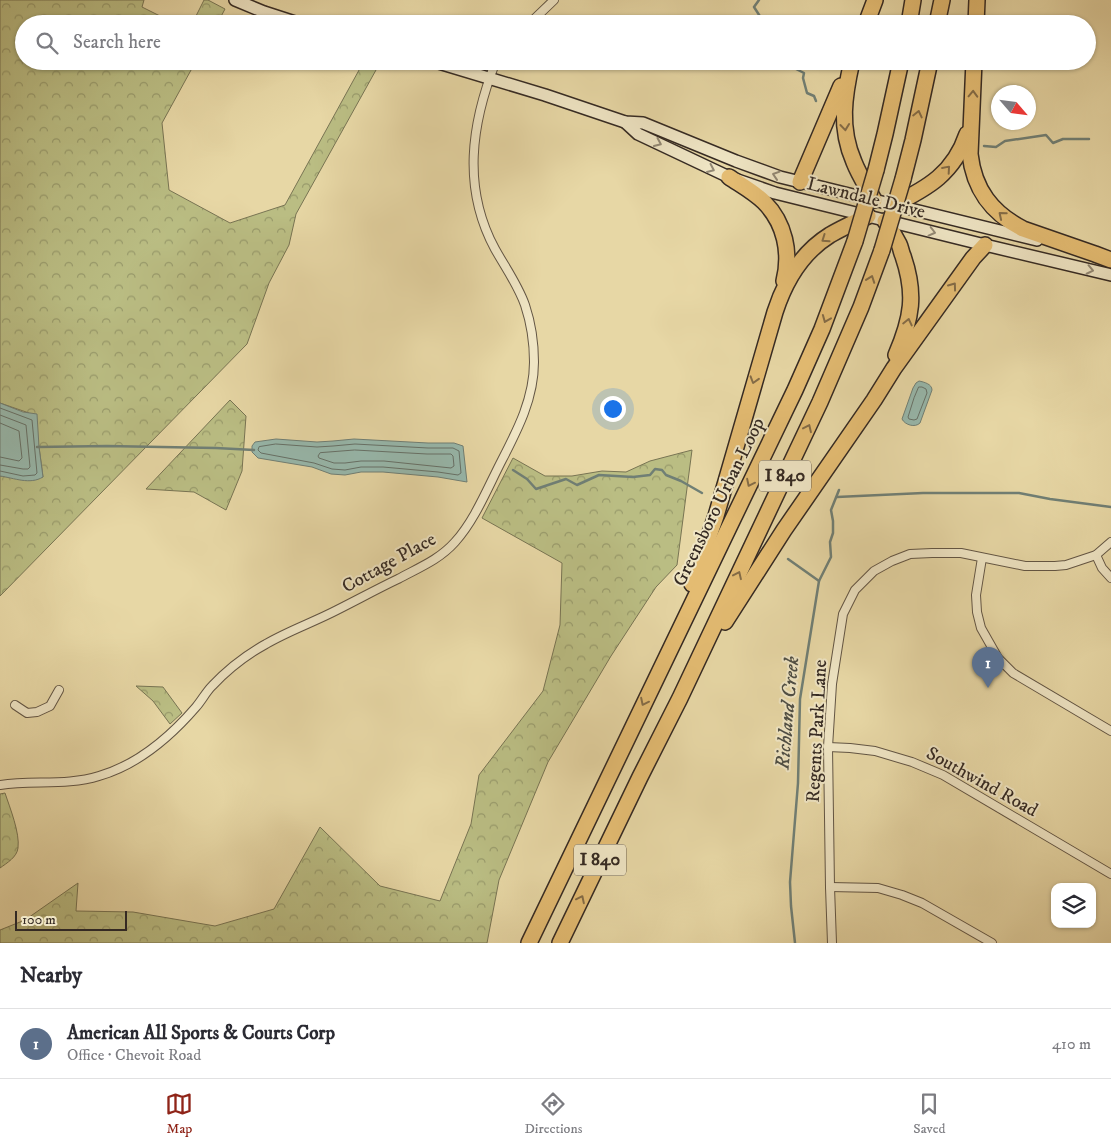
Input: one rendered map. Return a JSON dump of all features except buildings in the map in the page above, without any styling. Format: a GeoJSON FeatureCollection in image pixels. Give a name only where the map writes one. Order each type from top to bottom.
{"type":"FeatureCollection","features":[{"type":"Feature","properties":{"kind":"highway"},"geometry":{"type":"LineString","coordinates":[[870,15],[876,0]]}},
{"type":"Feature","properties":{"kind":"highway"},"geometry":{"type":"LineString","coordinates":[[910,15],[913,0]]}},
{"type":"Feature","properties":{"kind":"highway"},"geometry":{"type":"LineString","coordinates":[[939,15],[942,0]]}},
{"type":"Feature","properties":{"kind":"highway"},"geometry":{"type":"LineString","coordinates":[[976,15],[977,0]]}},
{"type":"Feature","properties":{"kind":"highway"},"geometry":{"type":"LineString","coordinates":[[800,182],[848,70]]}},
{"type":"Feature","properties":{"kind":"highway"},"geometry":{"type":"LineString","coordinates":[[850,70],[845,96],[844,122],[846,136],[854,161],[900,245],[907,265],[911,299],[909,322],[895,356],[894,368]]}},
{"type":"Feature","properties":{"kind":"highway","name":"Greensboro Urban Loop"},"geometry":{"type":"LineString","coordinates":[[529,943],[805,367],[835,296],[855,241],[876,170],[899,70]]}},
{"type":"Feature","properties":{"kind":"highway","name":"I 840"},"geometry":{"type":"LineString","coordinates":[[560,943],[680,698],[834,371],[861,307],[882,250],[903,179],[928,70]]}},
{"type":"Feature","properties":{"kind":"highway"},"geometry":{"type":"LineString","coordinates":[[974,70],[970,154],[972,168],[978,186],[984,196],[1000,215],[1024,229],[1111,260]]}},
{"type":"Feature","properties":{"kind":"highway"},"geometry":{"type":"LineString","coordinates":[[782,292],[798,264],[812,248],[837,231],[932,184],[957,156],[971,120]]}},
{"type":"Feature","properties":{"kind":"highway"},"geometry":{"type":"LineString","coordinates":[[666,659],[716,516],[786,273],[785,238],[774,214],[763,202],[729,177]]}},
{"type":"Feature","properties":{"kind":"highway"},"geometry":{"type":"LineString","coordinates":[[680,698],[784,530],[869,408],[894,368],[973,258],[985,245]]}},
{"type":"Feature","properties":{"kind":"main road"},"geometry":{"type":"LineString","coordinates":[[235,0],[273,15]]}},
{"type":"Feature","properties":{"kind":"main road","name":"Lawndale Drive"},"geometry":{"type":"LineString","coordinates":[[463,70],[625,122],[643,123],[758,169],[985,245],[1111,274]]}},
{"type":"Feature","properties":{"kind":"main road","name":"Lawndale Drive"},"geometry":{"type":"LineString","coordinates":[[625,122],[638,134],[729,177],[775,193],[880,210],[1042,242],[1111,260]]}},
{"type":"Feature","properties":{"kind":"street"},"geometry":{"type":"LineString","coordinates":[[538,15],[554,0]]}},
{"type":"Feature","properties":{"kind":"street","name":"Cottage Place"},"geometry":{"type":"LineString","coordinates":[[0,785],[77,781],[101,776],[129,763],[161,742],[172,732],[196,707],[210,688],[239,661],[266,643],[336,611],[440,556],[456,541],[473,517],[515,434],[528,402],[534,374],[533,340],[525,304],[487,232],[476,196],[474,142],[477,123],[493,70]]}},
{"type":"Feature","properties":{"kind":"street","name":"Regents Park Lane"},"geometry":{"type":"LineString","coordinates":[[832,943],[828,747],[832,684],[843,614],[855,590],[874,571],[910,554],[961,553],[1039,567],[1066,565],[1096,555],[1111,542]]}},
{"type":"Feature","properties":{"kind":"street"},"geometry":{"type":"LineString","coordinates":[[1096,555],[1102,568],[1111,578]]}},
{"type":"Feature","properties":{"kind":"street"},"geometry":{"type":"LineString","coordinates":[[982,558],[976,595],[977,612],[981,628],[998,658],[1014,672],[1111,731]]}},
{"type":"Feature","properties":{"kind":"street"},"geometry":{"type":"LineString","coordinates":[[15,705],[27,713],[37,712],[50,706],[59,690]]}},
{"type":"Feature","properties":{"kind":"street","name":"Southwind Road"},"geometry":{"type":"LineString","coordinates":[[828,747],[875,751],[912,762],[943,775],[1111,874]]}},
{"type":"Feature","properties":{"kind":"street"},"geometry":{"type":"LineString","coordinates":[[830,887],[878,888],[902,895],[922,903],[983,941],[992,943]]}},
{"type":"Feature","properties":{"kind":"green space"},"geometry":{"type":"Polygon","coordinates":[[[0,0],[144,0],[142,7],[158,15],[15,15],[15,70],[191,70],[162,123],[169,190],[230,223],[285,205],[359,70],[376,70],[296,214],[289,245],[269,283],[247,344],[0,596],[0,476],[43,477],[39,447],[29,413],[0,403],[0,0]]]}},
{"type":"Feature","properties":{"kind":"green space"},"geometry":{"type":"Polygon","coordinates":[[[204,0],[208,0],[225,9],[222,15],[196,15],[204,0]]]}},
{"type":"Feature","properties":{"kind":"green space"},"geometry":{"type":"Polygon","coordinates":[[[230,400],[246,416],[242,471],[226,510],[194,492],[146,489],[230,400]]]}},
{"type":"Feature","properties":{"kind":"green space"},"geometry":{"type":"Polygon","coordinates":[[[692,450],[677,565],[656,587],[611,656],[548,762],[499,880],[487,943],[0,943],[0,930],[25,920],[78,883],[76,911],[133,912],[215,926],[274,909],[320,827],[380,886],[440,901],[471,824],[479,775],[543,691],[560,625],[562,563],[482,518],[513,458],[545,476],[572,476],[602,471],[626,472],[650,461],[692,450]]]}},
{"type":"Feature","properties":{"kind":"green space"},"geometry":{"type":"Polygon","coordinates":[[[136,686],[163,687],[182,713],[170,724],[153,701],[136,686]]]}},
{"type":"Feature","properties":{"kind":"green space"},"geometry":{"type":"Polygon","coordinates":[[[5,793],[16,828],[18,848],[14,857],[0,868],[0,794],[5,793]]]}},
{"type":"Feature","properties":{"kind":"water"},"geometry":{"type":"Polygon","coordinates":[[[919,381],[929,385],[932,390],[920,423],[918,425],[910,425],[902,419],[913,388],[919,381]]]}},
{"type":"Feature","properties":{"kind":"water"},"geometry":{"type":"Polygon","coordinates":[[[0,403],[23,412],[37,414],[43,477],[27,481],[0,476],[0,403]]]}},
{"type":"Feature","properties":{"kind":"water"},"geometry":{"type":"Polygon","coordinates":[[[276,439],[317,442],[354,439],[454,443],[463,446],[467,482],[438,477],[383,472],[361,472],[345,475],[331,474],[312,467],[258,458],[252,452],[252,446],[255,442],[276,439]]]}},
{"type":"Feature","properties":{"kind":"waterway","name":"Richland Creek"},"geometry":{"type":"LineString","coordinates":[[759,0],[754,7],[759,15]]}},
{"type":"Feature","properties":{"kind":"waterway","name":"Richland Creek"},"geometry":{"type":"LineString","coordinates":[[798,70],[804,73],[803,78],[807,93],[814,96],[816,101]]}},
{"type":"Feature","properties":{"kind":"waterway"},"geometry":{"type":"LineString","coordinates":[[984,146],[996,147],[1005,141],[1046,135],[1053,143],[1063,139],[1089,139]]}},
{"type":"Feature","properties":{"kind":"waterway"},"geometry":{"type":"LineString","coordinates":[[37,447],[107,446],[254,450]]}},
{"type":"Feature","properties":{"kind":"waterway"},"geometry":{"type":"LineString","coordinates":[[513,470],[527,479],[536,489],[566,479],[577,485],[599,475],[633,477],[650,475],[655,469],[662,470],[666,475],[702,493]]}},
{"type":"Feature","properties":{"kind":"waterway","name":"Richland Creek"},"geometry":{"type":"LineString","coordinates":[[795,943],[790,882],[798,783],[800,699],[819,581],[831,557],[830,542],[833,533],[831,510],[839,490]]}},
{"type":"Feature","properties":{"kind":"waterway"},"geometry":{"type":"LineString","coordinates":[[837,497],[923,493],[1019,493],[1111,507]]}},
{"type":"Feature","properties":{"kind":"waterway"},"geometry":{"type":"LineString","coordinates":[[788,559],[819,581]]}},
{"type":"Feature","properties":{"kind":"place","name":"American All Sports & Courts Corp"},"geometry":{"type":"Point","coordinates":[988,688]}}]}
